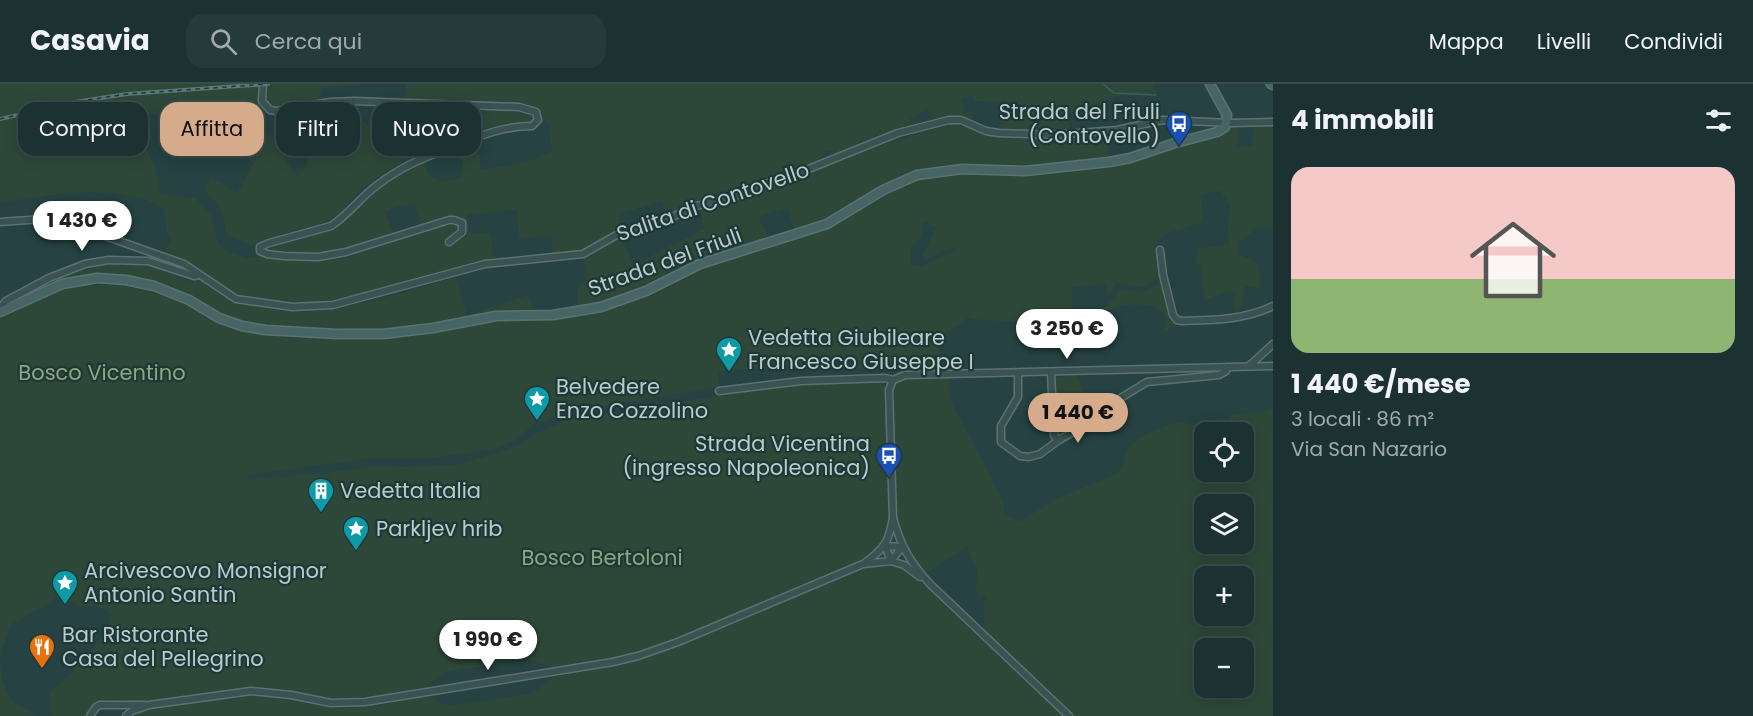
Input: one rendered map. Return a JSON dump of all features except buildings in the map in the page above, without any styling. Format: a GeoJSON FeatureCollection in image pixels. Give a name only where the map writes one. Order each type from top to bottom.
{"type":"FeatureCollection","features":[{"type":"Feature","properties":{"kind":"main road"},"geometry":{"type":"LineString","coordinates":[[1210,84],[1226,111],[1227,123]]}},
{"type":"Feature","properties":{"kind":"main road","name":"Strada del Friuli"},"geometry":{"type":"LineString","coordinates":[[0,312],[62,284],[97,278],[126,280],[154,286],[189,300],[219,318],[265,330],[383,334],[433,328],[496,316],[553,315],[589,310],[646,291],[700,264],[827,224],[883,190],[917,175],[963,169],[1025,171],[1119,161],[1217,132],[1227,123]]}},
{"type":"Feature","properties":{"kind":"street"},"geometry":{"type":"LineString","coordinates":[[263,84],[262,101],[270,110],[276,111],[330,102],[354,101],[519,106],[536,112],[538,120],[532,126],[499,130],[419,159],[397,171],[361,197],[340,220],[331,226],[269,243],[260,248],[260,251],[284,256],[327,255],[346,252],[449,220],[459,221],[462,223],[462,232],[449,242]]}},
{"type":"Feature","properties":{"kind":"street","name":"Salita di Contovello"},"geometry":{"type":"LineString","coordinates":[[0,222],[43,219],[80,228],[184,264],[236,300],[292,307],[333,305],[485,264],[583,254],[620,233],[658,224],[693,207],[749,192],[776,179],[796,174],[898,133],[949,120],[961,120],[986,131],[999,133],[1054,135],[1117,130],[1163,120],[1227,123],[1273,122]]}},
{"type":"Feature","properties":{"kind":"street"},"geometry":{"type":"LineString","coordinates":[[80,228],[84,222],[93,218],[117,224]]}},
{"type":"Feature","properties":{"kind":"street"},"geometry":{"type":"LineString","coordinates":[[1160,250],[1163,275],[1173,315],[1177,320],[1239,318],[1273,306]]}},
{"type":"Feature","properties":{"kind":"street","name":"Strada del Friuli"},"geometry":{"type":"LineString","coordinates":[[0,312],[6,301],[49,278],[85,264],[109,260],[148,261],[194,276],[199,275]]}},
{"type":"Feature","properties":{"kind":"street"},"geometry":{"type":"LineString","coordinates":[[1248,367],[1273,344]]}},
{"type":"Feature","properties":{"kind":"street"},"geometry":{"type":"LineString","coordinates":[[719,391],[801,381],[885,378],[894,380],[905,375],[1273,366]]}},
{"type":"Feature","properties":{"kind":"street"},"geometry":{"type":"LineString","coordinates":[[1018,374],[1017,397],[1001,426],[1001,442],[1012,452],[1029,457],[1040,454],[1099,417],[1114,402],[1146,382],[1219,375],[1228,368]]}},
{"type":"Feature","properties":{"kind":"street"},"geometry":{"type":"LineString","coordinates":[[1051,373],[1054,435],[1059,440]]}},
{"type":"Feature","properties":{"kind":"street"},"geometry":{"type":"LineString","coordinates":[[90,716],[100,705],[149,705],[251,691],[291,695],[331,704],[365,702],[613,662],[678,642],[863,564],[885,546],[893,518],[890,390],[894,380]]}},
{"type":"Feature","properties":{"kind":"street"},"geometry":{"type":"LineString","coordinates":[[893,518],[902,548],[914,567],[1070,716]]}},
{"type":"Feature","properties":{"kind":"street"},"geometry":{"type":"LineString","coordinates":[[885,546],[902,548]]}},
{"type":"Feature","properties":{"kind":"street"},"geometry":{"type":"LineString","coordinates":[[885,546],[891,561]]}},
{"type":"Feature","properties":{"kind":"street"},"geometry":{"type":"LineString","coordinates":[[891,561],[902,548]]}},
{"type":"Feature","properties":{"kind":"street"},"geometry":{"type":"LineString","coordinates":[[863,564],[891,561],[904,565],[930,584]]}},
{"type":"Feature","properties":{"kind":"street"},"geometry":{"type":"LineString","coordinates":[[126,716],[132,711],[149,705]]}},
{"type":"Feature","properties":{"kind":"green space"},"geometry":{"type":"Polygon","coordinates":[[[0,84],[259,84],[260,102],[160,102],[160,114],[148,114],[148,102],[18,102],[18,156],[148,156],[148,151],[156,170],[161,194],[196,198],[212,216],[218,244],[230,253],[248,258],[261,256],[296,261],[333,260],[353,256],[446,225],[454,225],[459,228],[444,240],[449,247],[463,233],[465,221],[460,215],[420,224],[415,204],[395,207],[386,213],[393,233],[358,245],[318,253],[266,250],[335,227],[382,187],[425,161],[428,174],[436,179],[448,181],[461,177],[463,163],[459,156],[479,156],[481,170],[525,162],[552,152],[549,125],[542,119],[539,108],[506,103],[405,100],[406,84],[1153,84],[1153,88],[1156,89],[1156,95],[1115,96],[1087,109],[1069,112],[1070,131],[1038,132],[1037,126],[1029,125],[1027,132],[999,132],[1002,118],[1014,118],[1016,112],[1013,102],[974,101],[973,95],[961,99],[963,113],[972,111],[973,122],[956,116],[934,121],[928,110],[910,119],[912,129],[882,134],[834,154],[829,150],[824,151],[823,157],[791,172],[764,179],[744,189],[710,198],[667,216],[662,201],[619,214],[620,230],[574,252],[552,255],[551,236],[519,238],[516,210],[467,215],[470,233],[491,233],[494,260],[336,300],[304,303],[271,301],[233,292],[188,263],[164,252],[171,239],[167,231],[164,209],[147,200],[127,195],[84,192],[0,203],[0,84]]]}},
{"type":"Feature","properties":{"kind":"green space"},"geometry":{"type":"Polygon","coordinates":[[[267,84],[361,84],[322,87],[319,99],[276,102],[276,106],[273,106],[268,100],[267,84]]]}},
{"type":"Feature","properties":{"kind":"green space"},"geometry":{"type":"Polygon","coordinates":[[[487,110],[515,110],[534,115],[530,122],[500,125],[481,131],[481,114],[487,114],[487,110]]]}},
{"type":"Feature","properties":{"kind":"green space"},"geometry":{"type":"Polygon","coordinates":[[[360,122],[365,122],[372,131],[372,156],[412,156],[358,193],[336,216],[316,225],[274,237],[254,247],[226,234],[224,220],[219,209],[204,188],[211,177],[238,193],[253,164],[245,156],[264,156],[264,134],[276,137],[276,156],[283,156],[297,177],[307,164],[309,156],[360,156],[360,122]]]}},
{"type":"Feature","properties":{"kind":"green space"},"geometry":{"type":"Polygon","coordinates":[[[951,124],[986,134],[1016,138],[1107,135],[1110,158],[1034,166],[952,165],[908,173],[862,198],[840,214],[819,223],[795,230],[787,208],[759,217],[768,238],[714,254],[602,303],[577,307],[577,289],[586,280],[583,258],[616,238],[621,236],[634,265],[704,229],[700,209],[757,194],[776,184],[885,144],[951,124]]]}},
{"type":"Feature","properties":{"kind":"green space"},"geometry":{"type":"Polygon","coordinates":[[[1273,125],[1273,228],[1256,229],[1238,243],[1240,255],[1257,262],[1261,276],[1261,288],[1245,286],[1241,305],[1236,315],[1233,303],[1235,294],[1224,292],[1204,301],[1201,266],[1196,264],[1197,249],[1229,244],[1230,206],[1220,190],[1201,196],[1203,222],[1165,234],[1157,242],[1157,262],[1161,277],[1141,287],[1117,283],[1107,299],[1106,284],[1072,287],[1073,317],[1099,313],[1122,290],[1143,292],[1162,283],[1169,312],[1180,324],[1163,332],[1166,325],[1165,316],[1157,308],[1144,305],[1125,305],[1110,310],[1106,317],[1105,333],[1090,332],[1078,327],[968,317],[956,327],[941,334],[940,369],[896,368],[886,371],[849,369],[838,362],[807,370],[740,369],[719,372],[718,387],[602,407],[569,410],[540,423],[536,419],[535,424],[514,441],[490,450],[426,459],[366,459],[246,475],[250,479],[305,473],[321,475],[376,466],[456,465],[519,446],[535,434],[578,416],[599,415],[719,395],[821,382],[885,382],[890,524],[885,541],[866,560],[657,646],[626,656],[553,668],[527,659],[444,672],[425,688],[390,695],[333,700],[257,687],[137,702],[112,699],[96,702],[90,708],[87,716],[51,716],[49,692],[72,673],[74,669],[71,666],[95,647],[110,621],[111,614],[98,607],[77,606],[61,596],[12,624],[0,653],[0,318],[46,295],[77,286],[126,287],[172,299],[219,322],[247,332],[284,337],[344,340],[405,338],[506,319],[587,315],[634,301],[731,257],[824,229],[882,194],[921,178],[959,173],[1037,175],[1078,171],[1144,154],[1230,126],[1239,126],[1237,147],[1252,146],[1254,127],[1273,125]],[[924,221],[921,236],[911,249],[911,265],[923,266],[958,249],[954,247],[928,258],[922,256],[936,228],[924,221]]]}},
{"type":"Feature","properties":{"kind":"green space"},"geometry":{"type":"Polygon","coordinates":[[[112,264],[150,265],[190,281],[199,280],[234,303],[291,312],[334,310],[456,277],[467,315],[528,295],[534,311],[508,311],[406,327],[369,330],[243,324],[127,277],[92,274],[58,281],[7,302],[46,284],[112,264]]]}},
{"type":"Feature","properties":{"kind":"green space"},"geometry":{"type":"Polygon","coordinates":[[[1077,375],[1088,399],[1099,411],[1059,437],[1056,433],[1053,378],[1077,375]]]}},
{"type":"Feature","properties":{"kind":"green space"},"geometry":{"type":"Polygon","coordinates":[[[905,379],[949,379],[950,399],[1004,503],[1005,514],[1019,522],[1056,499],[1118,473],[1133,443],[1172,424],[1186,423],[1194,425],[1194,482],[1254,482],[1254,422],[1230,422],[1229,415],[1267,411],[1273,408],[1273,716],[1073,716],[985,633],[983,604],[987,598],[984,595],[978,598],[977,571],[967,547],[924,574],[913,560],[896,518],[893,394],[897,384],[905,379]]]}},
{"type":"Feature","properties":{"kind":"green space"},"geometry":{"type":"Polygon","coordinates":[[[886,564],[903,568],[917,578],[1063,716],[134,716],[147,708],[241,695],[266,696],[337,709],[376,706],[426,696],[449,706],[532,693],[555,677],[634,662],[677,647],[868,567],[886,564]]]}},
{"type":"Feature","properties":{"kind":"green space"},"geometry":{"type":"Polygon","coordinates":[[[0,659],[2,681],[13,702],[39,716],[0,716],[0,659]]]}},
{"type":"Feature","properties":{"kind":"waterway"},"geometry":{"type":"LineString","coordinates":[[1103,84],[1114,93],[1156,95]]}},
{"type":"Feature","properties":{"kind":"railway"},"geometry":{"type":"LineString","coordinates":[[0,119],[75,102],[127,94],[268,84]]}},
{"type":"Feature","properties":{"kind":"place","name":"Strada del Friuli (Contovello)"},"geometry":{"type":"Point","coordinates":[1179,147]}},
{"type":"Feature","properties":{"kind":"place","name":"Vedetta Giubileare Francesco Giuseppe I"},"geometry":{"type":"Point","coordinates":[729,373]}},
{"type":"Feature","properties":{"kind":"place","name":"Belvedere Enzo Cozzolino"},"geometry":{"type":"Point","coordinates":[537,422]}},
{"type":"Feature","properties":{"kind":"place","name":"Strada Vicentina (ingresso Napoleonica)"},"geometry":{"type":"Point","coordinates":[889,479]}},
{"type":"Feature","properties":{"kind":"place","name":"Vedetta Italia"},"geometry":{"type":"Point","coordinates":[321,514]}},
{"type":"Feature","properties":{"kind":"place","name":"Parkljev hrib"},"geometry":{"type":"Point","coordinates":[356,552]}},
{"type":"Feature","properties":{"kind":"place","name":"Arcivescovo Monsignor Antonio Santin"},"geometry":{"type":"Point","coordinates":[65,606]}},
{"type":"Feature","properties":{"kind":"place","name":"Bar Ristorante Casa del Pellegrino"},"geometry":{"type":"Point","coordinates":[42,670]}},
{"type":"Feature","properties":{"kind":"park label","name":"Bosco Vicentino"},"geometry":{"type":"Point","coordinates":[102,373]}},
{"type":"Feature","properties":{"kind":"park label","name":"Bosco Bertoloni"},"geometry":{"type":"Point","coordinates":[602,558]}}]}
